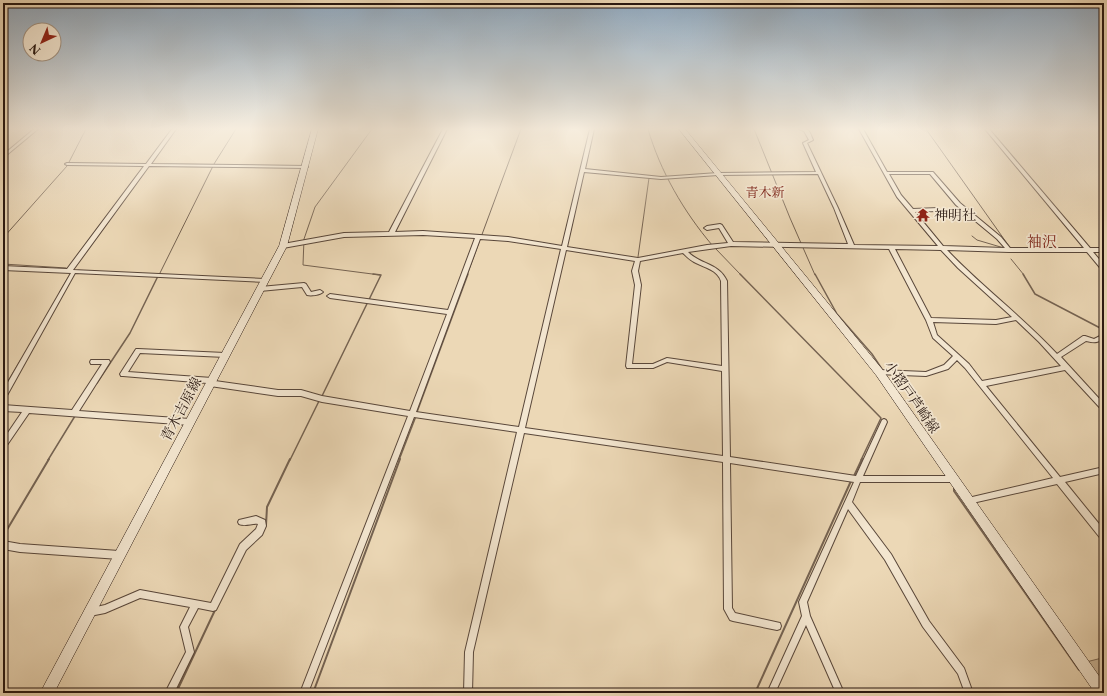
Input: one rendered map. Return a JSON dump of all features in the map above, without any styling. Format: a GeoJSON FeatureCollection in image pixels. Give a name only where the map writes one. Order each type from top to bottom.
{"type":"FeatureCollection","features":[{"type":"Feature","properties":{"kind":"main road","name":"青木吉原線"},"geometry":{"type":"LineString","coordinates":[[47,693],[283,246],[307,161]]}},
{"type":"Feature","properties":{"kind":"main road","name":"小摺戸芦崎線"},"geometry":{"type":"LineString","coordinates":[[708,161],[776,246],[855,340],[879,372],[952,479],[1103,693]]}},
{"type":"Feature","properties":{"kind":"street"},"geometry":{"type":"LineString","coordinates":[[3,397],[71,273],[151,161]]}},
{"type":"Feature","properties":{"kind":"street"},"geometry":{"type":"LineString","coordinates":[[391,234],[428,161]]}},
{"type":"Feature","properties":{"kind":"street"},"geometry":{"type":"LineString","coordinates":[[468,693],[469,652],[585,161]]}},
{"type":"Feature","properties":{"kind":"street"},"geometry":{"type":"LineString","coordinates":[[814,161],[852,247]]}},
{"type":"Feature","properties":{"kind":"street"},"geometry":{"type":"LineString","coordinates":[[879,161],[899,196],[942,248],[960,267],[1017,318],[1057,357],[1104,408]]}},
{"type":"Feature","properties":{"kind":"street"},"geometry":{"type":"LineString","coordinates":[[1014,161],[1104,269]]}},
{"type":"Feature","properties":{"kind":"street"},"geometry":{"type":"LineString","coordinates":[[67,164],[306,166]]}},
{"type":"Feature","properties":{"kind":"street"},"geometry":{"type":"LineString","coordinates":[[583,170],[661,178],[718,174],[820,173]]}},
{"type":"Feature","properties":{"kind":"street"},"geometry":{"type":"LineString","coordinates":[[886,173],[931,173],[958,204],[999,238],[1009,250]]}},
{"type":"Feature","properties":{"kind":"street"},"geometry":{"type":"LineString","coordinates":[[911,211],[936,209]]}},
{"type":"Feature","properties":{"kind":"street"},"geometry":{"type":"LineString","coordinates":[[707,228],[720,226],[731,244]]}},
{"type":"Feature","properties":{"kind":"street"},"geometry":{"type":"LineString","coordinates":[[283,246],[344,235],[422,233],[508,239],[638,260],[731,244],[1009,250],[1104,250]]}},
{"type":"Feature","properties":{"kind":"street"},"geometry":{"type":"LineString","coordinates":[[304,693],[412,414],[478,237]]}},
{"type":"Feature","properties":{"kind":"street"},"geometry":{"type":"LineString","coordinates":[[891,247],[929,320],[935,336],[967,366],[1104,536]]}},
{"type":"Feature","properties":{"kind":"street"},"geometry":{"type":"LineString","coordinates":[[684,251],[694,260],[723,274],[724,281],[728,609],[733,617],[777,626]]}},
{"type":"Feature","properties":{"kind":"street"},"geometry":{"type":"LineString","coordinates":[[638,260],[635,271],[638,285],[629,366],[653,366],[667,360],[725,369]]}},
{"type":"Feature","properties":{"kind":"street"},"geometry":{"type":"LineString","coordinates":[[3,268],[262,285],[304,285],[309,294],[320,292]]}},
{"type":"Feature","properties":{"kind":"street"},"geometry":{"type":"LineString","coordinates":[[330,296],[449,312]]}},
{"type":"Feature","properties":{"kind":"street"},"geometry":{"type":"LineString","coordinates":[[929,320],[996,322],[1017,318]]}},
{"type":"Feature","properties":{"kind":"street"},"geometry":{"type":"LineString","coordinates":[[1057,357],[1085,338],[1095,341],[1104,336]]}},
{"type":"Feature","properties":{"kind":"street"},"geometry":{"type":"LineString","coordinates":[[225,355],[138,351],[123,374],[211,382],[278,393],[301,393],[322,399],[412,414],[858,480],[952,479]]}},
{"type":"Feature","properties":{"kind":"street"},"geometry":{"type":"LineString","coordinates":[[879,372],[926,374],[946,367],[957,356]]}},
{"type":"Feature","properties":{"kind":"street"},"geometry":{"type":"LineString","coordinates":[[74,413],[107,362],[93,362]]}},
{"type":"Feature","properties":{"kind":"street"},"geometry":{"type":"LineString","coordinates":[[981,384],[1067,367]]}},
{"type":"Feature","properties":{"kind":"street"},"geometry":{"type":"LineString","coordinates":[[3,408],[190,422]]}},
{"type":"Feature","properties":{"kind":"street"},"geometry":{"type":"LineString","coordinates":[[3,446],[27,410]]}},
{"type":"Feature","properties":{"kind":"street"},"geometry":{"type":"LineString","coordinates":[[840,693],[806,616],[803,602],[884,422]]}},
{"type":"Feature","properties":{"kind":"street"},"geometry":{"type":"LineString","coordinates":[[968,501],[1104,470]]}},
{"type":"Feature","properties":{"kind":"street"},"geometry":{"type":"LineString","coordinates":[[848,503],[888,557],[926,624],[961,671],[969,693]]}},
{"type":"Feature","properties":{"kind":"street"},"geometry":{"type":"LineString","coordinates":[[90,612],[105,609],[140,594],[213,607],[243,547],[259,532],[262,526],[262,522],[256,520],[242,522]]}},
{"type":"Feature","properties":{"kind":"street"},"geometry":{"type":"LineString","coordinates":[[3,545],[20,548],[119,555]]}},
{"type":"Feature","properties":{"kind":"street"},"geometry":{"type":"LineString","coordinates":[[169,693],[190,652],[184,627],[196,604]]}},
{"type":"Feature","properties":{"kind":"street"},"geometry":{"type":"LineString","coordinates":[[771,693],[806,616]]}},
{"type":"Feature","properties":{"kind":"shaded area"},"geometry":{"type":"Polygon","coordinates":[[[1102,658],[1104,661],[1104,688],[1086,662],[1102,658]]]}},
{"type":"Feature","properties":{"kind":"waterway"},"geometry":{"type":"LineString","coordinates":[[3,238],[67,166],[69,161]]}},
{"type":"Feature","properties":{"kind":"waterway"},"geometry":{"type":"LineString","coordinates":[[159,275],[216,161]]}},
{"type":"Feature","properties":{"kind":"waterway"},"geometry":{"type":"LineString","coordinates":[[348,161],[315,207],[304,239],[303,265],[380,275]]}},
{"type":"Feature","properties":{"kind":"waterway"},"geometry":{"type":"LineString","coordinates":[[467,275],[509,161]]}},
{"type":"Feature","properties":{"kind":"waterway"},"geometry":{"type":"LineString","coordinates":[[660,161],[683,205],[712,245]]}},
{"type":"Feature","properties":{"kind":"waterway"},"geometry":{"type":"LineString","coordinates":[[767,161],[815,275]]}},
{"type":"Feature","properties":{"kind":"waterway"},"geometry":{"type":"LineString","coordinates":[[949,161],[1011,249]]}},
{"type":"Feature","properties":{"kind":"waterway"},"geometry":{"type":"LineString","coordinates":[[634,266],[638,257],[649,178]]}},
{"type":"Feature","properties":{"kind":"waterway"},"geometry":{"type":"LineString","coordinates":[[972,236],[977,240],[1004,248]]}},
{"type":"Feature","properties":{"kind":"waterway"},"geometry":{"type":"LineString","coordinates":[[715,248],[741,275]]}},
{"type":"Feature","properties":{"kind":"waterway"},"geometry":{"type":"LineString","coordinates":[[1011,259],[1024,275]]}},
{"type":"Feature","properties":{"kind":"waterway"},"geometry":{"type":"LineString","coordinates":[[3,264],[66,268]]}},
{"type":"Feature","properties":{"kind":"waterway"},"geometry":{"type":"LineString","coordinates":[[97,383],[130,333],[159,274]]}},
{"type":"Feature","properties":{"kind":"waterway"},"geometry":{"type":"LineString","coordinates":[[322,396],[381,275],[373,274]]}},
{"type":"Feature","properties":{"kind":"waterway"},"geometry":{"type":"LineString","coordinates":[[417,412],[468,274]]}},
{"type":"Feature","properties":{"kind":"waterway"},"geometry":{"type":"LineString","coordinates":[[633,274],[634,280]]}},
{"type":"Feature","properties":{"kind":"waterway"},"geometry":{"type":"LineString","coordinates":[[740,274],[881,418],[861,460]]}},
{"type":"Feature","properties":{"kind":"waterway"},"geometry":{"type":"LineString","coordinates":[[815,274],[837,314],[872,354],[884,372]]}},
{"type":"Feature","properties":{"kind":"waterway"},"geometry":{"type":"LineString","coordinates":[[1023,274],[1035,294],[1104,330]]}},
{"type":"Feature","properties":{"kind":"waterway"},"geometry":{"type":"LineString","coordinates":[[60,292],[69,277]]}},
{"type":"Feature","properties":{"kind":"waterway"},"geometry":{"type":"LineString","coordinates":[[3,390],[21,360]]}},
{"type":"Feature","properties":{"kind":"waterway"},"geometry":{"type":"LineString","coordinates":[[290,460],[320,399]]}},
{"type":"Feature","properties":{"kind":"waterway"},"geometry":{"type":"LineString","coordinates":[[48,460],[75,416]]}},
{"type":"Feature","properties":{"kind":"waterway"},"geometry":{"type":"LineString","coordinates":[[399,460],[416,416]]}},
{"type":"Feature","properties":{"kind":"waterway"},"geometry":{"type":"LineString","coordinates":[[3,541],[5,533],[49,459]]}},
{"type":"Feature","properties":{"kind":"waterway"},"geometry":{"type":"LineString","coordinates":[[266,525],[267,507],[290,459]]}},
{"type":"Feature","properties":{"kind":"waterway"},"geometry":{"type":"LineString","coordinates":[[313,693],[400,459]]}},
{"type":"Feature","properties":{"kind":"waterway"},"geometry":{"type":"LineString","coordinates":[[854,476],[862,459]]}},
{"type":"Feature","properties":{"kind":"waterway"},"geometry":{"type":"LineString","coordinates":[[755,693],[851,481]]}},
{"type":"Feature","properties":{"kind":"waterway"},"geometry":{"type":"LineString","coordinates":[[954,487],[954,491],[1079,670]]}},
{"type":"Feature","properties":{"kind":"waterway"},"geometry":{"type":"LineString","coordinates":[[176,693],[216,608]]}},
{"type":"Feature","properties":{"kind":"place","name":"神明社"},"geometry":{"type":"Point","coordinates":[923,215]}},
{"type":"Feature","properties":{"kind":"district","name":"青木新"},"geometry":{"type":"Point","coordinates":[765,192]}},
{"type":"Feature","properties":{"kind":"district","name":"袖沢"},"geometry":{"type":"Point","coordinates":[1042,241]}}]}
